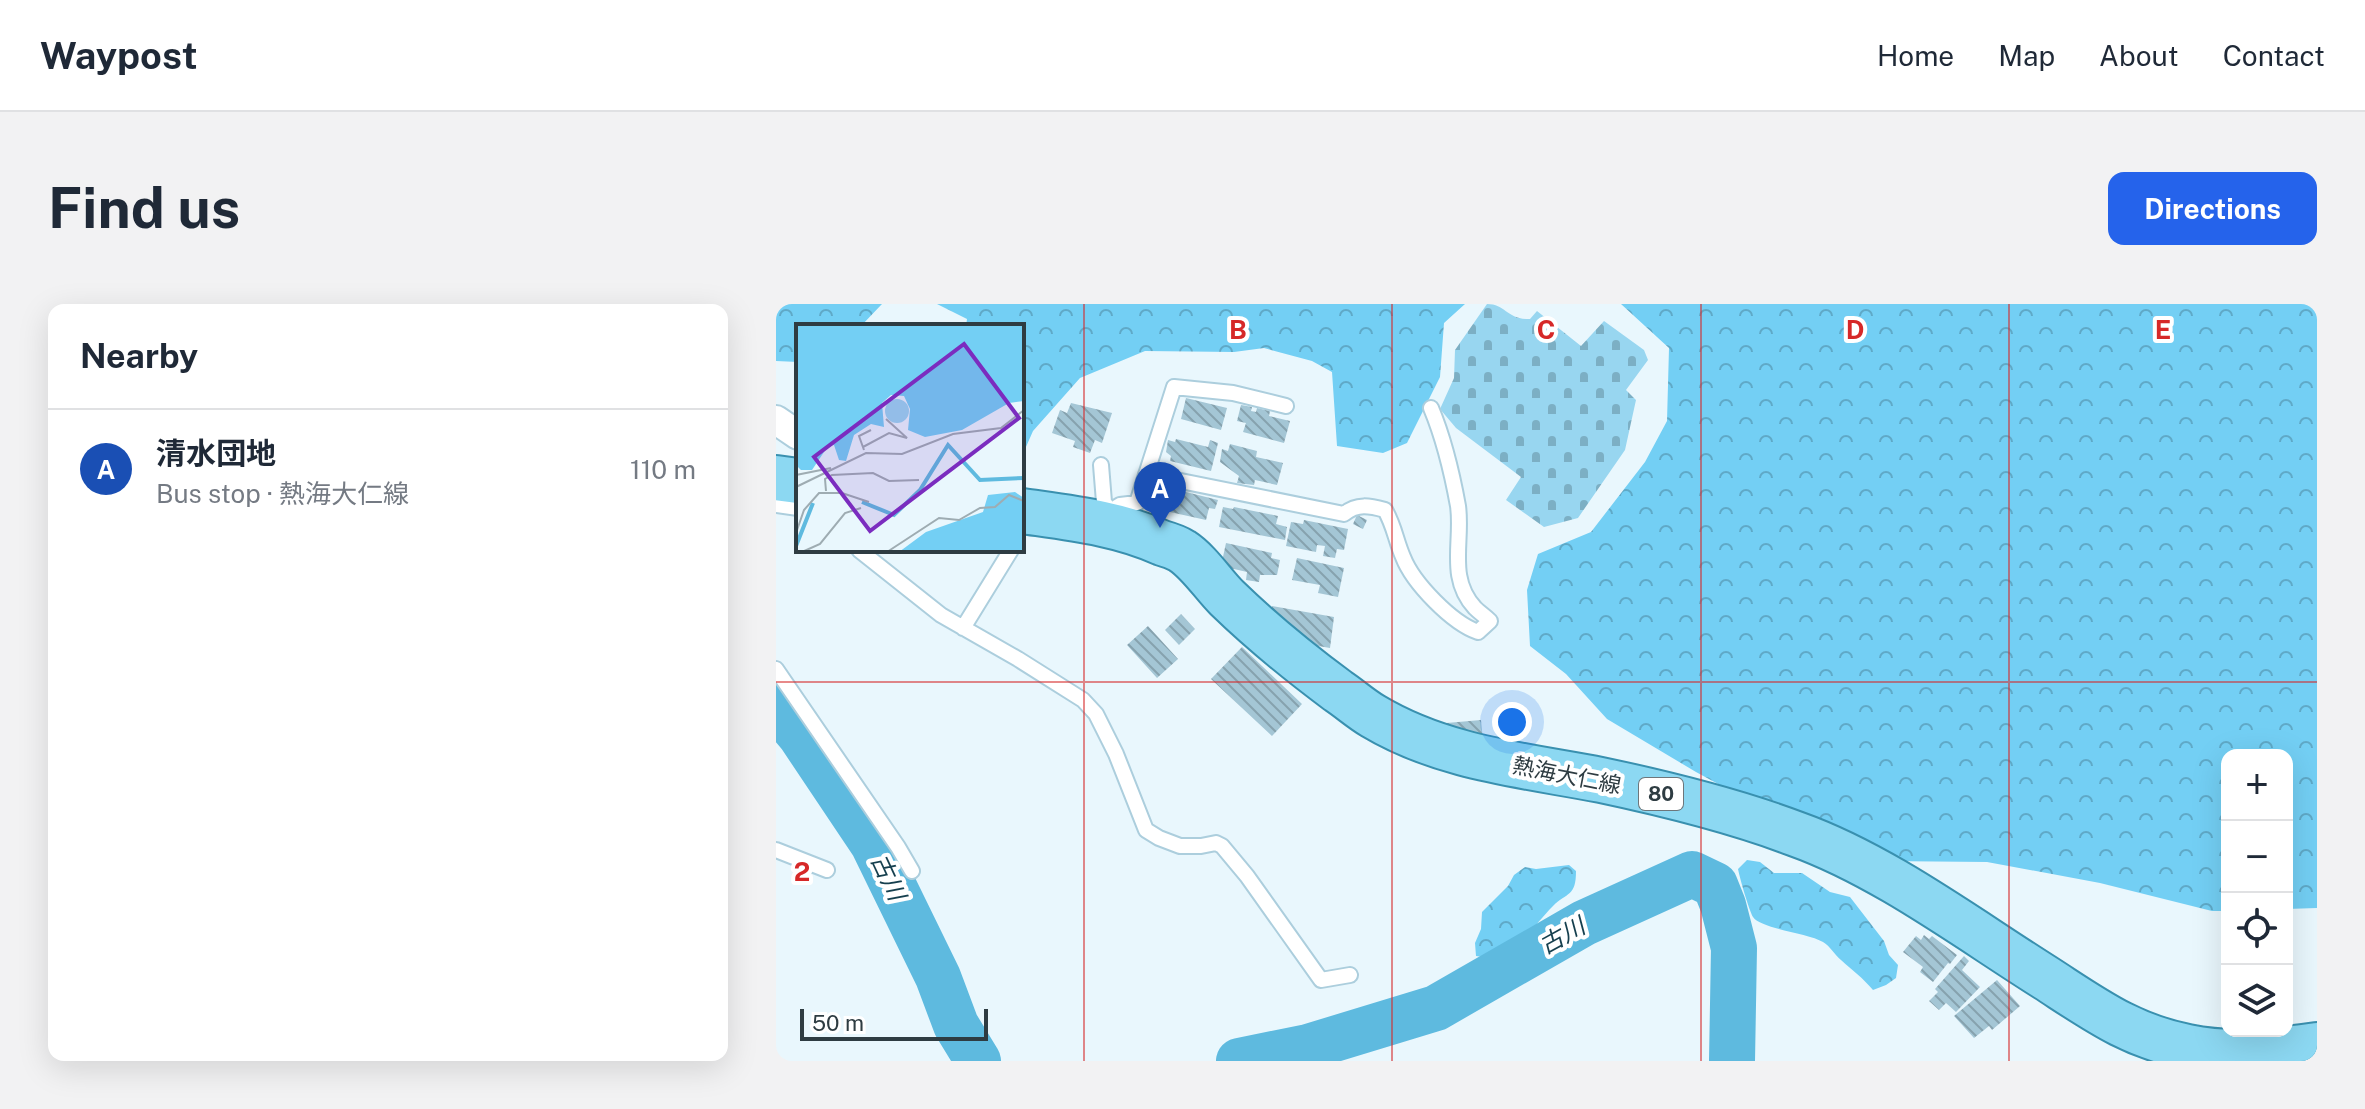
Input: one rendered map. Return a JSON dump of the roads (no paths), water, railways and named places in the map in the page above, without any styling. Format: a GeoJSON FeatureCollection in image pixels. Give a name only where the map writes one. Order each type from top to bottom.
{"type":"FeatureCollection","features":[{"type":"Feature","properties":{"kind":"main road"},"geometry":{"type":"LineString","coordinates":[[776,478],[796,481]]}},
{"type":"Feature","properties":{"kind":"main road","name":"熱海大仁線"},"geometry":{"type":"LineString","coordinates":[[1027,517],[1108,518],[1183,552],[1228,598],[1297,660],[1373,716],[1420,739],[1490,761],[1601,780],[1734,812],[1801,835],[1864,864],[2059,986],[2092,1010],[2143,1035],[2217,1052],[2266,1052],[2317,1045]]}},
{"type":"Feature","properties":{"kind":"street"},"geometry":{"type":"LineString","coordinates":[[776,420],[796,434]]}},
{"type":"Feature","properties":{"kind":"lane"},"geometry":{"type":"LineString","coordinates":[[1108,518],[1120,505],[1137,503],[1174,387],[1233,393],[1286,406]]}},
{"type":"Feature","properties":{"kind":"lane"},"geometry":{"type":"LineString","coordinates":[[1146,474],[1344,514],[1360,506],[1385,510],[1403,558],[1422,587],[1456,619],[1478,632],[1490,621],[1475,608],[1464,591],[1457,570],[1458,507],[1441,433],[1431,408]]}},
{"type":"Feature","properties":{"kind":"lane"},"geometry":{"type":"LineString","coordinates":[[1101,465],[1108,518]]}},
{"type":"Feature","properties":{"kind":"lane"},"geometry":{"type":"LineString","coordinates":[[776,505],[796,508]]}},
{"type":"Feature","properties":{"kind":"lane"},"geometry":{"type":"LineString","coordinates":[[862,552],[941,615],[1083,700],[1096,714],[1116,754],[1146,830],[1180,846],[1216,843],[1222,846],[1321,980],[1350,975]]}},
{"type":"Feature","properties":{"kind":"lane"},"geometry":{"type":"LineString","coordinates":[[963,628],[1010,552]]}},
{"type":"Feature","properties":{"kind":"lane"},"geometry":{"type":"LineString","coordinates":[[776,669],[912,871]]}},
{"type":"Feature","properties":{"kind":"lane"},"geometry":{"type":"LineString","coordinates":[[776,850],[827,870]]}},
{"type":"Feature","properties":{"kind":"waterway","name":"古川"},"geometry":{"type":"LineString","coordinates":[[776,707],[800,735],[873,844],[938,977],[956,1025],[978,1061]]}},
{"type":"Feature","properties":{"kind":"waterway","name":"古川"},"geometry":{"type":"LineString","coordinates":[[1239,1061],[1308,1047],[1436,1008],[1584,923],[1692,874],[1715,885],[1734,948],[1732,1061]]}},
{"type":"Feature","properties":{"kind":"place","name":"清水団地"},"geometry":{"type":"Point","coordinates":[1160,528]}}]}
